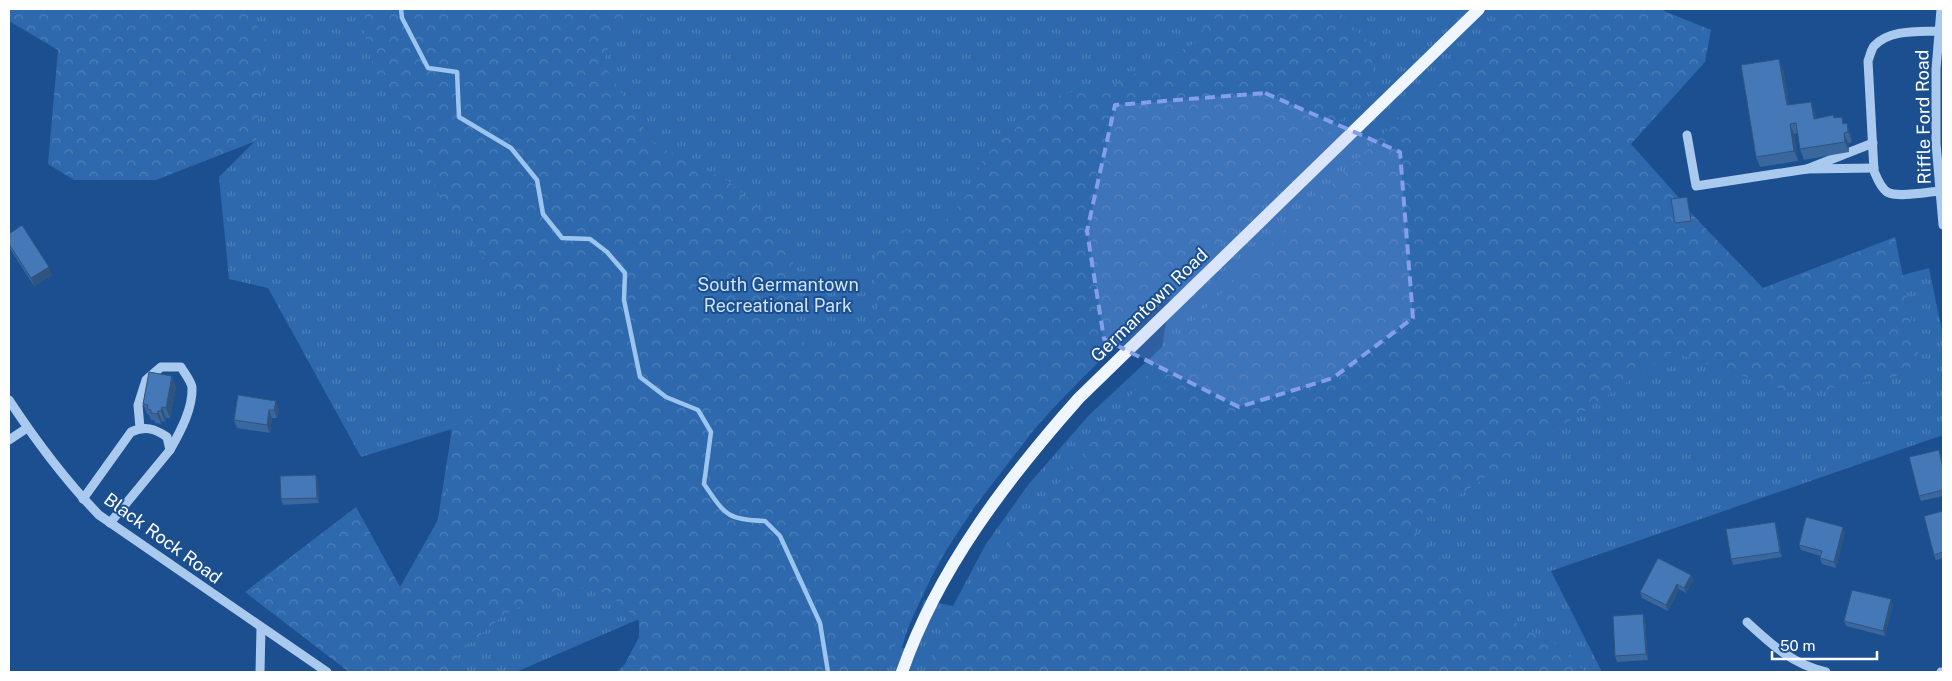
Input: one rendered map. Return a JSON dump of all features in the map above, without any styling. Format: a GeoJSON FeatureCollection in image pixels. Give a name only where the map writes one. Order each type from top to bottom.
{"type":"FeatureCollection","features":[{"type":"Feature","properties":{"kind":"main road","name":"Germantown Road"},"geometry":{"type":"LineString","coordinates":[[902,672],[937,592],[988,511],[1039,443],[1079,398],[1479,9]]}},
{"type":"Feature","properties":{"kind":"street","name":"Riffle Ford Road"},"geometry":{"type":"LineString","coordinates":[[1941,9],[1936,69],[1936,143],[1943,225]]}},
{"type":"Feature","properties":{"kind":"street"},"geometry":{"type":"LineString","coordinates":[[1939,31],[1903,32],[1886,37],[1874,47],[1868,61],[1874,168],[1879,182],[1888,192],[1899,194],[1940,191]]}},
{"type":"Feature","properties":{"kind":"street"},"geometry":{"type":"LineString","coordinates":[[1687,135],[1696,186],[1807,169],[1874,168]]}},
{"type":"Feature","properties":{"kind":"street"},"geometry":{"type":"LineString","coordinates":[[1807,169],[1873,143]]}},
{"type":"Feature","properties":{"kind":"street"},"geometry":{"type":"LineString","coordinates":[[110,523],[170,450],[182,428],[192,386],[181,367],[161,367],[146,380],[138,404],[140,428]]}},
{"type":"Feature","properties":{"kind":"street","name":"Black Rock Road"},"geometry":{"type":"LineString","coordinates":[[9,400],[27,428],[83,499],[99,515],[327,672]]}},
{"type":"Feature","properties":{"kind":"street"},"geometry":{"type":"LineString","coordinates":[[9,440],[27,428]]}},
{"type":"Feature","properties":{"kind":"street"},"geometry":{"type":"LineString","coordinates":[[83,499],[131,432],[140,428],[155,428],[167,437],[170,450]]}},
{"type":"Feature","properties":{"kind":"street"},"geometry":{"type":"LineString","coordinates":[[1747,622],[1779,651],[1804,666],[1824,672]]}},
{"type":"Feature","properties":{"kind":"street"},"geometry":{"type":"LineString","coordinates":[[260,672],[261,628]]}},
{"type":"Feature","properties":{"kind":"highlighted area"},"geometry":{"type":"Polygon","coordinates":[[[1265,93],[1400,152],[1413,318],[1333,378],[1239,407],[1104,339],[1087,231],[1115,105],[1265,93]]]}},
{"type":"Feature","properties":{"kind":"green space"},"geometry":{"type":"Polygon","coordinates":[[[9,9],[243,9],[266,38],[256,141],[156,180],[74,180],[48,164],[58,50],[9,21],[9,9]]]}},
{"type":"Feature","properties":{"kind":"green space","name":"South Germantown Recreational Park"},"geometry":{"type":"Polygon","coordinates":[[[212,9],[1551,9],[1541,73],[1751,315],[1929,268],[1943,336],[1943,435],[1551,571],[1602,672],[708,672],[739,576],[516,672],[414,672],[452,429],[361,457],[268,288],[229,279],[219,177],[256,140],[212,9]],[[1170,298],[1141,322],[1058,402],[1006,463],[982,495],[940,561],[914,614],[902,648],[908,648],[924,600],[953,606],[986,544],[1028,485],[1089,415],[1162,347],[1170,298]]]}},
{"type":"Feature","properties":{"kind":"green space"},"geometry":{"type":"Polygon","coordinates":[[[358,9],[651,9],[611,38],[604,61],[610,75],[654,144],[728,181],[780,225],[793,258],[798,336],[812,350],[830,349],[861,332],[878,308],[872,272],[876,253],[893,233],[944,222],[966,196],[984,158],[1020,119],[1041,101],[1078,90],[1111,86],[1199,41],[1203,25],[1201,9],[1262,9],[1280,14],[1303,9],[1338,11],[1370,44],[1374,76],[1362,98],[1239,227],[1137,323],[1043,418],[976,505],[930,574],[881,672],[617,672],[625,664],[639,637],[639,621],[608,593],[573,587],[547,594],[505,614],[461,651],[450,672],[349,672],[245,592],[356,507],[400,587],[448,502],[445,476],[452,431],[450,431],[458,421],[550,394],[561,373],[552,344],[536,316],[489,265],[443,204],[392,93],[374,69],[358,9]]]}},
{"type":"Feature","properties":{"kind":"green space"},"geometry":{"type":"Polygon","coordinates":[[[1510,9],[1665,9],[1664,11],[1711,30],[1705,62],[1631,144],[1681,200],[1691,224],[1690,212],[1763,288],[1895,237],[1922,371],[1800,395],[1672,352],[1412,527],[1485,607],[1556,644],[1586,672],[927,672],[945,623],[1180,334],[1510,9]]]}},
{"type":"Feature","properties":{"kind":"building"},"geometry":{"type":"Polygon","coordinates":[[[1779,59],[1787,105],[1811,102],[1814,119],[1833,115],[1834,118],[1842,117],[1843,124],[1847,123],[1848,132],[1844,133],[1845,142],[1800,149],[1796,123],[1790,124],[1794,151],[1756,157],[1741,65],[1779,59]]]}},
{"type":"Feature","properties":{"kind":"building"},"geometry":{"type":"Polygon","coordinates":[[[1687,197],[1691,221],[1675,223],[1671,199],[1687,197]]]}},
{"type":"Feature","properties":{"kind":"building"},"geometry":{"type":"Polygon","coordinates":[[[22,225],[49,267],[31,278],[9,244],[9,234],[22,225]]]}},
{"type":"Feature","properties":{"kind":"building"},"geometry":{"type":"Polygon","coordinates":[[[149,372],[172,376],[166,408],[162,407],[161,411],[158,411],[157,414],[151,413],[151,410],[147,409],[148,405],[143,404],[149,372]]]}},
{"type":"Feature","properties":{"kind":"building"},"geometry":{"type":"Polygon","coordinates":[[[238,395],[276,401],[274,410],[269,410],[267,425],[234,420],[238,395]]]}},
{"type":"Feature","properties":{"kind":"building"},"geometry":{"type":"Polygon","coordinates":[[[1939,450],[1943,468],[1943,490],[1919,496],[1909,457],[1939,450]]]}},
{"type":"Feature","properties":{"kind":"building"},"geometry":{"type":"Polygon","coordinates":[[[316,475],[317,498],[281,499],[280,476],[316,475]]]}},
{"type":"Feature","properties":{"kind":"building"},"geometry":{"type":"Polygon","coordinates":[[[1943,511],[1943,552],[1934,555],[1924,516],[1943,511]]]}},
{"type":"Feature","properties":{"kind":"building"},"geometry":{"type":"Polygon","coordinates":[[[1806,517],[1843,527],[1834,562],[1820,558],[1822,551],[1799,545],[1806,517]]]}},
{"type":"Feature","properties":{"kind":"building"},"geometry":{"type":"Polygon","coordinates":[[[1775,522],[1780,552],[1731,559],[1726,529],[1775,522]]]}},
{"type":"Feature","properties":{"kind":"building"},"geometry":{"type":"Polygon","coordinates":[[[1658,558],[1691,575],[1684,588],[1677,584],[1666,605],[1640,592],[1658,558]]]}},
{"type":"Feature","properties":{"kind":"building"},"geometry":{"type":"Polygon","coordinates":[[[1852,590],[1891,599],[1883,631],[1844,621],[1852,590]]]}},
{"type":"Feature","properties":{"kind":"building"},"geometry":{"type":"Polygon","coordinates":[[[1643,614],[1646,654],[1615,656],[1613,616],[1643,614]]]}},
{"type":"Feature","properties":{"kind":"waterway"},"geometry":{"type":"LineString","coordinates":[[401,9],[402,18],[428,68],[457,72],[459,117],[511,148],[537,180],[543,214],[562,238],[590,239],[607,252],[625,273],[624,300],[640,377],[666,397],[698,410],[711,432],[704,484],[722,509],[734,517],[765,521],[780,536],[820,623],[828,672]]}}]}
